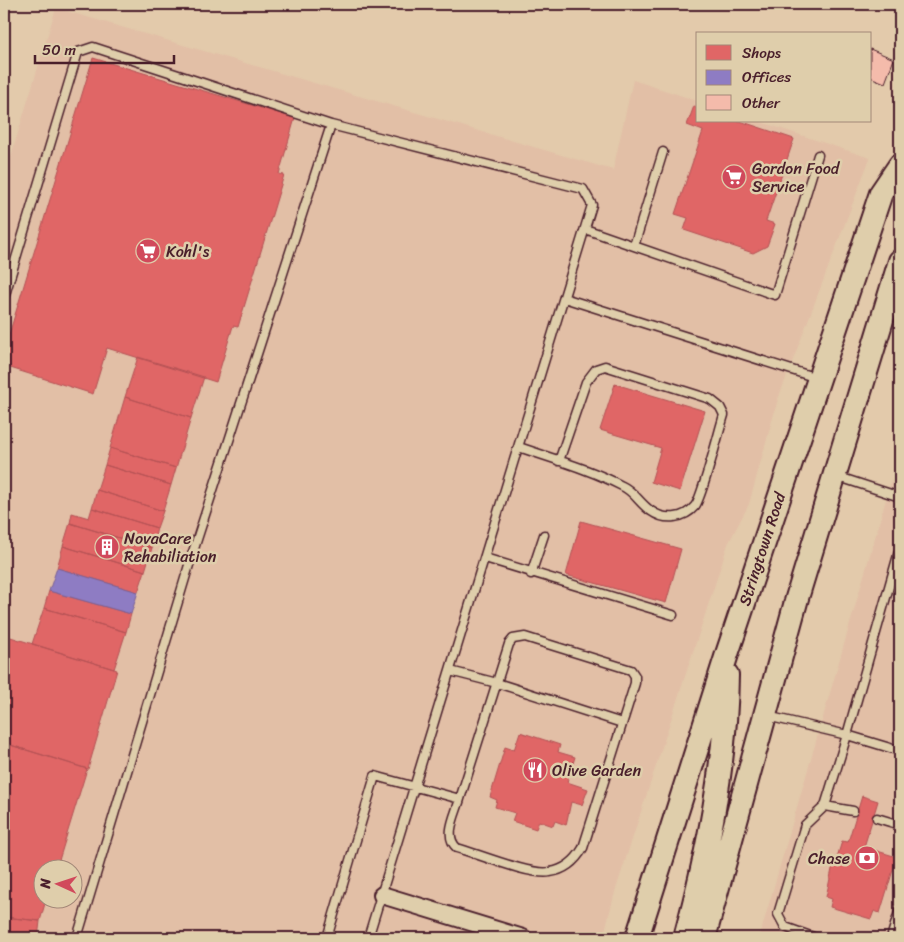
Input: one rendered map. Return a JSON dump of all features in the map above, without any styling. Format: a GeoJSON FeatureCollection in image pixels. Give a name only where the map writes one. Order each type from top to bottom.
{"type":"FeatureCollection","features":[{"type":"Feature","properties":{"kind":"main road","name":"Stringtown Road"},"geometry":{"type":"LineString","coordinates":[[637,938],[727,654],[881,194],[900,165]]}},
{"type":"Feature","properties":{"kind":"main road"},"geometry":{"type":"LineString","coordinates":[[704,938],[797,598],[900,261]]}},
{"type":"Feature","properties":{"kind":"main road"},"geometry":{"type":"LineString","coordinates":[[685,938],[705,864],[708,844],[726,718],[727,654]]}},
{"type":"Feature","properties":{"kind":"street"},"geometry":{"type":"LineString","coordinates":[[382,895],[523,938]]}},
{"type":"Feature","properties":{"kind":"lane"},"geometry":{"type":"LineString","coordinates":[[4,298],[78,52],[93,47],[331,125],[583,189],[592,205],[368,938]]}},
{"type":"Feature","properties":{"kind":"lane"},"geometry":{"type":"LineString","coordinates":[[76,938],[192,555],[331,125]]}},
{"type":"Feature","properties":{"kind":"lane"},"geometry":{"type":"LineString","coordinates":[[634,246],[663,152]]}},
{"type":"Feature","properties":{"kind":"lane"},"geometry":{"type":"LineString","coordinates":[[585,229],[775,295],[818,155]]}},
{"type":"Feature","properties":{"kind":"lane"},"geometry":{"type":"LineString","coordinates":[[564,298],[819,378]]}},
{"type":"Feature","properties":{"kind":"lane"},"geometry":{"type":"LineString","coordinates":[[519,447],[625,487],[651,512],[672,518],[683,516],[696,505],[724,416],[720,407],[710,399],[605,366],[596,369],[586,382],[558,461]]}},
{"type":"Feature","properties":{"kind":"lane"},"geometry":{"type":"LineString","coordinates":[[835,476],[900,497]]}},
{"type":"Feature","properties":{"kind":"lane"},"geometry":{"type":"LineString","coordinates":[[531,574],[544,535]]}},
{"type":"Feature","properties":{"kind":"lane"},"geometry":{"type":"LineString","coordinates":[[816,938],[785,927],[778,914],[805,825],[825,806],[900,548]]}},
{"type":"Feature","properties":{"kind":"lane"},"geometry":{"type":"LineString","coordinates":[[485,558],[531,574],[673,615]]}},
{"type":"Feature","properties":{"kind":"lane"},"geometry":{"type":"LineString","coordinates":[[519,637],[626,667],[635,676],[622,723],[583,848],[578,857],[560,870],[538,872],[457,848],[450,838],[451,831],[509,644],[519,637]]}},
{"type":"Feature","properties":{"kind":"lane"},"geometry":{"type":"LineString","coordinates":[[450,671],[497,683],[622,723]]}},
{"type":"Feature","properties":{"kind":"lane"},"geometry":{"type":"LineString","coordinates":[[765,715],[847,735],[900,752]]}},
{"type":"Feature","properties":{"kind":"lane"},"geometry":{"type":"LineString","coordinates":[[327,938],[376,776],[460,799]]}},
{"type":"Feature","properties":{"kind":"lane"},"geometry":{"type":"LineString","coordinates":[[825,806],[853,811]]}},
{"type":"Feature","properties":{"kind":"lane"},"geometry":{"type":"LineString","coordinates":[[877,818],[900,824]]}},
{"type":"Feature","properties":{"kind":"lane"},"geometry":{"type":"LineString","coordinates":[[892,938],[900,909]]}},
{"type":"Feature","properties":{"kind":"shaded area"},"geometry":{"type":"Polygon","coordinates":[[[56,8],[613,170],[633,80],[696,100],[696,122],[761,122],[870,158],[778,399],[749,504],[728,544],[615,892],[603,938],[4,938],[4,179],[56,8]]]}},
{"type":"Feature","properties":{"kind":"shaded area"},"geometry":{"type":"Polygon","coordinates":[[[900,451],[900,938],[761,938],[760,935],[900,451]]]}},
{"type":"Feature","properties":{"kind":"building: Shops","name":"Kohl's"},"geometry":{"type":"Polygon","coordinates":[[[93,58],[295,118],[279,174],[284,175],[238,327],[233,326],[216,382],[107,348],[93,394],[4,366],[4,351],[93,58]]]}},
{"type":"Feature","properties":{"kind":"building: Shops","name":"Gordon Food Service"},"geometry":{"type":"Polygon","coordinates":[[[694,106],[696,106],[696,122],[743,122],[794,139],[766,221],[775,224],[767,246],[753,253],[684,230],[688,218],[675,214],[703,131],[687,125],[694,106]]]}},
{"type":"Feature","properties":{"kind":"building: Shops"},"geometry":{"type":"Polygon","coordinates":[[[138,357],[204,377],[191,418],[125,397],[138,357]]]}},
{"type":"Feature","properties":{"kind":"building: Shops"},"geometry":{"type":"Polygon","coordinates":[[[615,384],[705,411],[680,491],[651,482],[661,448],[600,430],[615,384]]]}},
{"type":"Feature","properties":{"kind":"building: Shops"},"geometry":{"type":"Polygon","coordinates":[[[125,397],[191,418],[176,468],[110,448],[125,397]]]}},
{"type":"Feature","properties":{"kind":"building: Shops"},"geometry":{"type":"Polygon","coordinates":[[[110,448],[176,468],[171,485],[105,465],[110,448]]]}},
{"type":"Feature","properties":{"kind":"building: Shops"},"geometry":{"type":"Polygon","coordinates":[[[105,465],[171,485],[163,511],[97,490],[105,465]]]}},
{"type":"Feature","properties":{"kind":"building: Shops"},"geometry":{"type":"Polygon","coordinates":[[[97,490],[163,511],[157,528],[92,508],[97,490]]]}},
{"type":"Feature","properties":{"kind":"building: Shops"},"geometry":{"type":"Polygon","coordinates":[[[92,508],[157,528],[152,548],[70,523],[72,513],[89,518],[92,508]]]}},
{"type":"Feature","properties":{"kind":"building: Shops"},"geometry":{"type":"Polygon","coordinates":[[[581,521],[681,549],[666,603],[566,575],[581,521]]]}},
{"type":"Feature","properties":{"kind":"building: Shops","name":"NovaCare Rehabiliation"},"geometry":{"type":"Polygon","coordinates":[[[70,523],[152,548],[145,571],[63,546],[70,523]]]}},
{"type":"Feature","properties":{"kind":"building: Shops"},"geometry":{"type":"Polygon","coordinates":[[[63,546],[145,571],[138,592],[57,568],[63,546]]]}},
{"type":"Feature","properties":{"kind":"building: Shops"},"geometry":{"type":"Polygon","coordinates":[[[49,591],[131,614],[126,632],[44,608],[49,591]]]}},
{"type":"Feature","properties":{"kind":"building: Shops"},"geometry":{"type":"Polygon","coordinates":[[[44,608],[126,632],[114,669],[32,644],[44,608]]]}},
{"type":"Feature","properties":{"kind":"building: Shops"},"geometry":{"type":"Polygon","coordinates":[[[4,635],[117,670],[88,769],[4,743],[4,635]]]}},
{"type":"Feature","properties":{"kind":"building: Shops","name":"Olive Garden"},"geometry":{"type":"Polygon","coordinates":[[[520,732],[560,745],[558,752],[575,757],[567,782],[588,789],[582,805],[571,802],[566,825],[555,821],[553,826],[539,821],[536,829],[512,821],[515,813],[495,807],[497,800],[490,797],[505,747],[514,750],[520,732]]]}},
{"type":"Feature","properties":{"kind":"building: Shops"},"geometry":{"type":"Polygon","coordinates":[[[4,743],[87,769],[59,860],[32,860],[32,910],[43,910],[40,921],[4,917],[4,743]]]}},
{"type":"Feature","properties":{"kind":"building: Shops","name":"Chase"},"geometry":{"type":"Polygon","coordinates":[[[862,796],[878,801],[864,847],[897,857],[880,913],[874,911],[871,919],[830,907],[832,899],[826,897],[834,860],[836,861],[842,841],[848,842],[862,796]]]}},
{"type":"Feature","properties":{"kind":"building: Shops"},"geometry":{"type":"Polygon","coordinates":[[[4,917],[40,921],[38,938],[4,938],[4,917]]]}},
{"type":"Feature","properties":{"kind":"building: Offices"},"geometry":{"type":"Polygon","coordinates":[[[57,568],[138,592],[131,614],[49,591],[57,568]]]}},
{"type":"Feature","properties":{"kind":"building: Other"},"geometry":{"type":"Polygon","coordinates":[[[872,50],[894,59],[885,83],[872,78],[872,50]]]}},
{"type":"Feature","properties":{"kind":"place","name":"Gordon Food Service"},"geometry":{"type":"Point","coordinates":[734,177]}},
{"type":"Feature","properties":{"kind":"place","name":"Kohl's"},"geometry":{"type":"Point","coordinates":[148,251]}},
{"type":"Feature","properties":{"kind":"place","name":"NovaCare Rehabiliation"},"geometry":{"type":"Point","coordinates":[107,547]}},
{"type":"Feature","properties":{"kind":"place","name":"Olive Garden"},"geometry":{"type":"Point","coordinates":[535,770]}},
{"type":"Feature","properties":{"kind":"place","name":"Chase"},"geometry":{"type":"Point","coordinates":[867,858]}}]}
